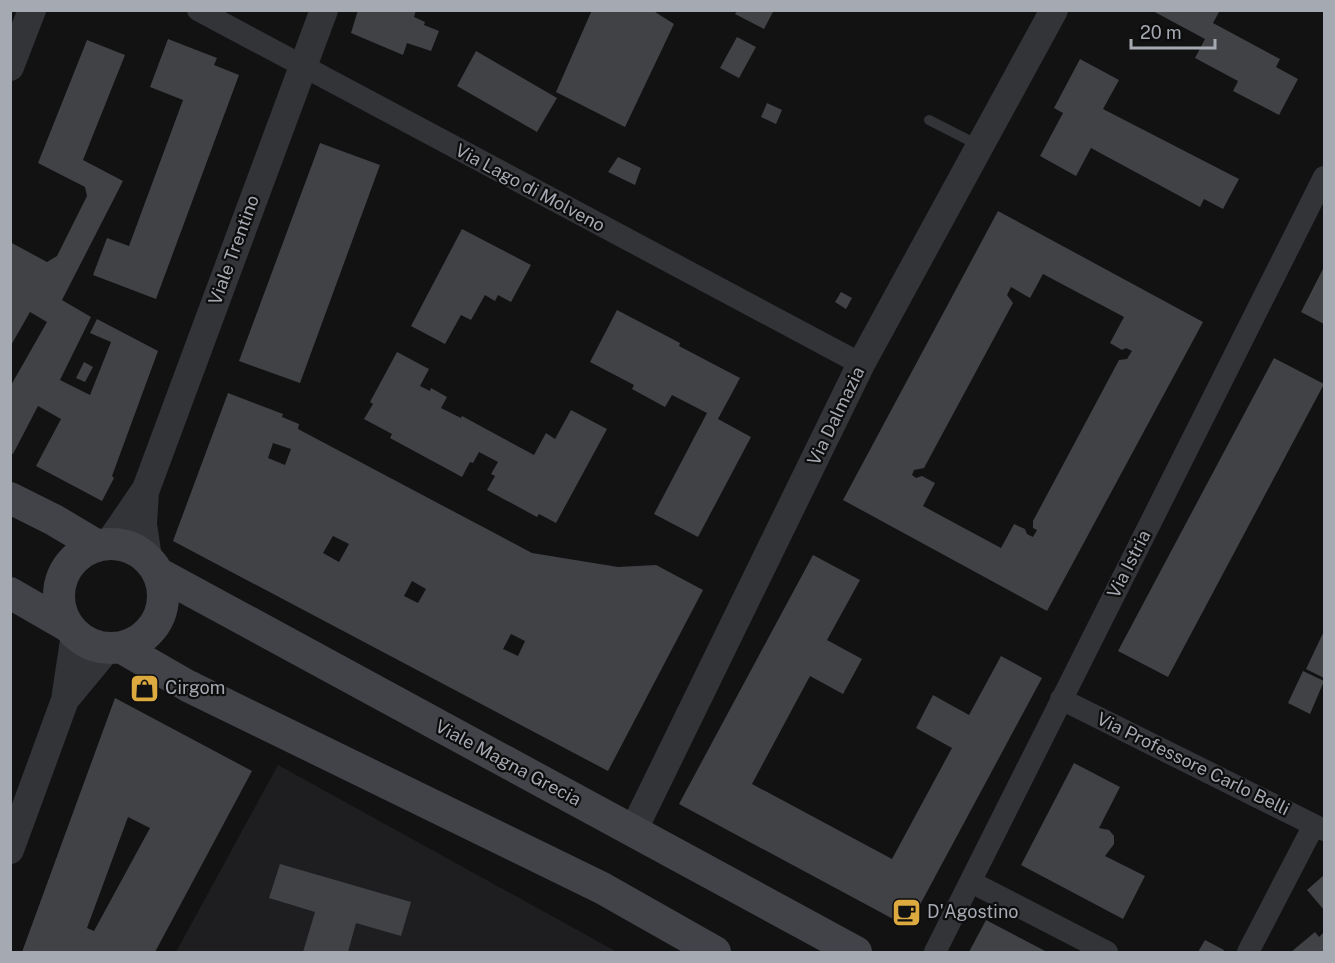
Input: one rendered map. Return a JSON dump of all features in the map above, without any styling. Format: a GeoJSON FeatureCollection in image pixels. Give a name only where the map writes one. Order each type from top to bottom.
{"type":"FeatureCollection","features":[{"type":"Feature","properties":{"kind":"main road"},"geometry":{"type":"LineString","coordinates":[[10,498],[103,544],[130,547],[154,566],[164,598],[158,620],[143,638],[115,648]]}},
{"type":"Feature","properties":{"kind":"main road"},"geometry":{"type":"LineString","coordinates":[[72,631],[60,608],[59,588],[65,569],[79,554],[103,544]]}},
{"type":"Feature","properties":{"kind":"main road","name":"Viale Magna Grecia"},"geometry":{"type":"LineString","coordinates":[[154,566],[856,952]]}},
{"type":"Feature","properties":{"kind":"main road"},"geometry":{"type":"LineString","coordinates":[[10,593],[90,644],[115,648],[188,686],[602,888],[715,952]]}},
{"type":"Feature","properties":{"kind":"street"},"geometry":{"type":"LineString","coordinates":[[10,67],[32,10]]}},
{"type":"Feature","properties":{"kind":"street","name":"Via Lago di Molveno"},"geometry":{"type":"LineString","coordinates":[[198,10],[861,364]]}},
{"type":"Feature","properties":{"kind":"street","name":"Viale Trentino"},"geometry":{"type":"LineString","coordinates":[[154,566],[143,524],[146,489],[324,10]]}},
{"type":"Feature","properties":{"kind":"street","name":"Via Dalmazia"},"geometry":{"type":"LineString","coordinates":[[633,831],[861,364],[1054,10]]}},
{"type":"Feature","properties":{"kind":"street","name":"Via Istria"},"geometry":{"type":"LineString","coordinates":[[935,952],[1324,177]]}},
{"type":"Feature","properties":{"kind":"street","name":"Viale Trentino"},"geometry":{"type":"LineString","coordinates":[[103,544],[146,489]]}},
{"type":"Feature","properties":{"kind":"street"},"geometry":{"type":"LineString","coordinates":[[10,850],[65,700],[72,631]]}},
{"type":"Feature","properties":{"kind":"street"},"geometry":{"type":"LineString","coordinates":[[65,700],[115,648]]}},
{"type":"Feature","properties":{"kind":"street","name":"Via Professore Carlo Belli"},"geometry":{"type":"LineString","coordinates":[[1061,699],[1319,827]]}},
{"type":"Feature","properties":{"kind":"street"},"geometry":{"type":"LineString","coordinates":[[1248,952],[1319,827]]}},
{"type":"Feature","properties":{"kind":"street"},"geometry":{"type":"LineString","coordinates":[[971,882],[1107,952]]}},
{"type":"Feature","properties":{"kind":"lane"},"geometry":{"type":"LineString","coordinates":[[929,120],[980,146]]}},
{"type":"Feature","properties":{"kind":"shaded area"},"geometry":{"type":"Polygon","coordinates":[[[278,765],[617,952],[176,952],[278,765]]]}},
{"type":"Feature","properties":{"kind":"building"},"geometry":{"type":"Polygon","coordinates":[[[358,10],[416,10],[414,17],[425,22],[424,25],[439,31],[431,51],[407,43],[403,55],[351,33],[358,10]]]}},
{"type":"Feature","properties":{"kind":"building"},"geometry":{"type":"Polygon","coordinates":[[[592,10],[652,10],[674,24],[625,127],[556,92],[592,10]]]}},
{"type":"Feature","properties":{"kind":"building"},"geometry":{"type":"Polygon","coordinates":[[[738,10],[774,10],[764,29],[735,14],[738,10]]]}},
{"type":"Feature","properties":{"kind":"building"},"geometry":{"type":"Polygon","coordinates":[[[1151,10],[1220,10],[1213,23],[1280,59],[1276,67],[1298,79],[1279,115],[1233,91],[1238,81],[1195,58],[1205,39],[1151,10]]]}},
{"type":"Feature","properties":{"kind":"building"},"geometry":{"type":"Polygon","coordinates":[[[737,37],[756,47],[739,78],[720,68],[737,37]]]}},
{"type":"Feature","properties":{"kind":"building"},"geometry":{"type":"Polygon","coordinates":[[[168,39],[217,58],[214,65],[239,75],[156,299],[93,275],[107,238],[129,246],[183,100],[150,87],[168,39]]]}},
{"type":"Feature","properties":{"kind":"building"},"geometry":{"type":"Polygon","coordinates":[[[87,40],[125,55],[83,160],[123,181],[62,300],[91,317],[60,380],[90,395],[111,342],[90,333],[97,319],[158,351],[112,476],[114,478],[102,501],[36,466],[61,419],[38,406],[13,454],[10,452],[10,387],[47,322],[30,312],[10,347],[10,242],[47,262],[57,256],[87,196],[85,187],[38,163],[87,40]]]}},
{"type":"Feature","properties":{"kind":"building"},"geometry":{"type":"Polygon","coordinates":[[[476,51],[557,98],[537,132],[457,86],[476,51]]]}},
{"type":"Feature","properties":{"kind":"building"},"geometry":{"type":"Polygon","coordinates":[[[1080,59],[1119,80],[1103,109],[1239,179],[1223,209],[1204,199],[1200,207],[1091,148],[1076,176],[1040,156],[1063,113],[1054,108],[1080,59]]]}},
{"type":"Feature","properties":{"kind":"building"},"geometry":{"type":"Polygon","coordinates":[[[767,103],[782,110],[776,124],[761,117],[767,103]]]}},
{"type":"Feature","properties":{"kind":"building"},"geometry":{"type":"Polygon","coordinates":[[[320,143],[380,165],[300,383],[239,361],[320,143]]]}},
{"type":"Feature","properties":{"kind":"building"},"geometry":{"type":"Polygon","coordinates":[[[618,157],[641,168],[635,185],[608,172],[618,157]]]}},
{"type":"Feature","properties":{"kind":"building"},"geometry":{"type":"Polygon","coordinates":[[[998,211],[1203,322],[1047,611],[843,500],[998,211]],[[1043,274],[1030,298],[1011,287],[1007,295],[1013,303],[924,468],[914,470],[912,475],[916,478],[922,476],[935,483],[923,506],[1001,548],[1014,524],[1025,529],[1027,534],[1033,537],[1037,530],[1033,528],[1033,521],[1119,360],[1127,359],[1132,351],[1126,348],[1122,350],[1110,343],[1124,317],[1043,274]]]}},
{"type":"Feature","properties":{"kind":"building"},"geometry":{"type":"Polygon","coordinates":[[[462,229],[531,265],[511,302],[498,295],[495,301],[485,295],[471,320],[461,315],[445,344],[411,326],[462,229]]]}},
{"type":"Feature","properties":{"kind":"building"},"geometry":{"type":"Polygon","coordinates":[[[1324,267],[1324,324],[1301,312],[1324,267]]]}},
{"type":"Feature","properties":{"kind":"building"},"geometry":{"type":"Polygon","coordinates":[[[841,292],[852,298],[846,309],[835,302],[841,292]]]}},
{"type":"Feature","properties":{"kind":"building"},"geometry":{"type":"Polygon","coordinates":[[[617,310],[740,378],[718,419],[751,437],[698,537],[654,514],[707,413],[672,395],[665,407],[632,389],[634,385],[590,362],[617,310]]]}},
{"type":"Feature","properties":{"kind":"building"},"geometry":{"type":"Polygon","coordinates":[[[397,352],[429,369],[420,386],[430,391],[431,388],[447,397],[441,408],[461,418],[462,416],[534,455],[546,433],[555,439],[571,410],[607,429],[556,523],[539,514],[537,517],[487,490],[495,476],[491,474],[498,462],[479,452],[473,463],[470,462],[462,477],[390,438],[392,434],[364,419],[373,404],[370,402],[397,352]]]}},
{"type":"Feature","properties":{"kind":"building"},"geometry":{"type":"Polygon","coordinates":[[[1274,358],[1324,384],[1168,677],[1118,651],[1274,358]]]}},
{"type":"Feature","properties":{"kind":"building"},"geometry":{"type":"Polygon","coordinates":[[[84,362],[93,367],[85,382],[76,378],[84,362]]]}},
{"type":"Feature","properties":{"kind":"building"},"geometry":{"type":"Polygon","coordinates":[[[228,393],[283,414],[282,417],[299,424],[298,429],[532,553],[618,567],[656,565],[703,590],[608,771],[173,541],[228,393]],[[273,443],[268,458],[285,465],[291,449],[273,443]],[[333,536],[323,553],[339,562],[349,544],[333,536]],[[412,581],[404,596],[418,603],[426,589],[412,581]],[[511,634],[503,649],[518,656],[525,641],[511,634]]]}},
{"type":"Feature","properties":{"kind":"building"},"geometry":{"type":"Polygon","coordinates":[[[813,555],[860,580],[827,640],[862,659],[843,694],[810,676],[752,784],[892,859],[952,748],[916,728],[933,695],[969,715],[1001,656],[1042,678],[908,927],[679,804],[813,555]]]}},
{"type":"Feature","properties":{"kind":"building"},"geometry":{"type":"Polygon","coordinates":[[[1324,631],[1324,678],[1306,669],[1324,631]]]}},
{"type":"Feature","properties":{"kind":"building"},"geometry":{"type":"Polygon","coordinates":[[[1303,671],[1324,681],[1310,714],[1288,703],[1303,671]]]}},
{"type":"Feature","properties":{"kind":"building"},"geometry":{"type":"Polygon","coordinates":[[[115,698],[252,771],[155,952],[22,952],[115,698]],[[128,817],[87,928],[94,931],[150,828],[128,817]]]}},
{"type":"Feature","properties":{"kind":"building"},"geometry":{"type":"Polygon","coordinates":[[[1074,763],[1120,787],[1099,828],[1109,830],[1114,836],[1114,844],[1105,856],[1145,876],[1123,919],[1021,865],[1074,763]]]}},
{"type":"Feature","properties":{"kind":"building"},"geometry":{"type":"Polygon","coordinates":[[[280,864],[411,902],[401,936],[356,923],[348,952],[303,952],[315,912],[269,898],[280,864]]]}},
{"type":"Feature","properties":{"kind":"building"},"geometry":{"type":"Polygon","coordinates":[[[1324,875],[1324,910],[1307,890],[1324,875]]]}},
{"type":"Feature","properties":{"kind":"building"},"geometry":{"type":"Polygon","coordinates":[[[986,920],[1047,952],[969,952],[986,920]]]}},
{"type":"Feature","properties":{"kind":"building"},"geometry":{"type":"Polygon","coordinates":[[[1315,932],[1319,937],[1324,932],[1324,952],[1291,952],[1315,932]]]}},
{"type":"Feature","properties":{"kind":"building"},"geometry":{"type":"Polygon","coordinates":[[[1205,940],[1224,950],[1223,952],[1198,952],[1205,940]]]}},
{"type":"Feature","properties":{"kind":"place","name":"Cirgom"},"geometry":{"type":"Point","coordinates":[144,688]}},
{"type":"Feature","properties":{"kind":"place","name":"D'Agostino"},"geometry":{"type":"Point","coordinates":[906,912]}}]}
